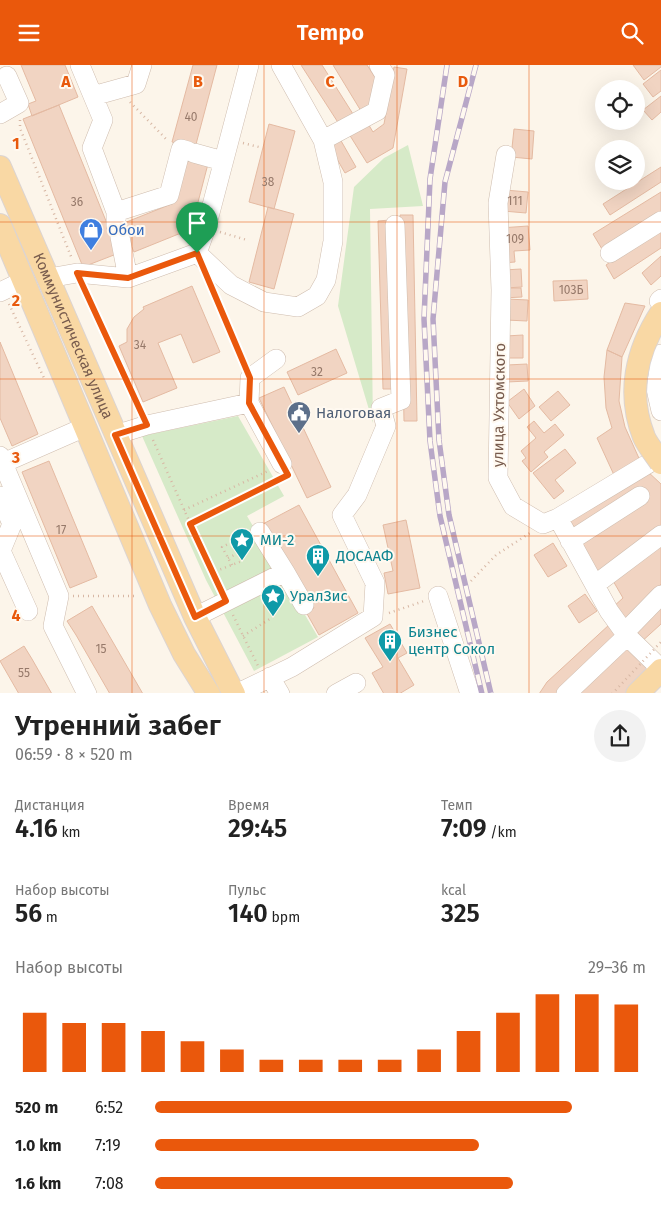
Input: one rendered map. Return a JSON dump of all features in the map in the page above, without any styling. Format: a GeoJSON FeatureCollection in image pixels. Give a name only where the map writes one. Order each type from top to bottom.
{"type":"FeatureCollection","features":[{"type":"Feature","properties":{"kind":"main road","name":"Коммунистическая улица"},"geometry":{"type":"LineString","coordinates":[[0,167],[195,617],[235,693]]}},
{"type":"Feature","properties":{"kind":"main road","name":"Коммунистическая улица"},"geometry":{"type":"LineString","coordinates":[[0,225],[160,605],[184,654],[209,693]]}},
{"type":"Feature","properties":{"kind":"main road"},"geometry":{"type":"LineString","coordinates":[[658,465],[645,439],[637,411],[634,384],[644,343],[660,304]]}},
{"type":"Feature","properties":{"kind":"main road"},"geometry":{"type":"LineString","coordinates":[[638,693],[661,669]]}},
{"type":"Feature","properties":{"kind":"street"},"geometry":{"type":"LineString","coordinates":[[80,65],[102,120],[92,148],[117,225],[128,278]]}},
{"type":"Feature","properties":{"kind":"street"},"geometry":{"type":"LineString","coordinates":[[93,96],[136,84],[142,65]]}},
{"type":"Feature","properties":{"kind":"street"},"geometry":{"type":"LineString","coordinates":[[197,253],[206,228],[249,65]]}},
{"type":"Feature","properties":{"kind":"street"},"geometry":{"type":"LineString","coordinates":[[197,253],[231,285],[264,302],[298,307],[317,295],[326,281],[334,241],[334,182],[323,140],[281,65]]}},
{"type":"Feature","properties":{"kind":"street"},"geometry":{"type":"LineString","coordinates":[[323,140],[377,111],[385,75],[379,65]]}},
{"type":"Feature","properties":{"kind":"street"},"geometry":{"type":"LineString","coordinates":[[0,114],[19,103],[7,75]]}},
{"type":"Feature","properties":{"kind":"street"},"geometry":{"type":"LineString","coordinates":[[117,225],[169,195],[187,152],[223,161]]}},
{"type":"Feature","properties":{"kind":"street","name":"улица Ухтомского"},"geometry":{"type":"LineString","coordinates":[[506,155],[498,203],[501,290],[498,478],[513,506],[551,521]]}},
{"type":"Feature","properties":{"kind":"street"},"geometry":{"type":"LineString","coordinates":[[610,253],[661,221]]}},
{"type":"Feature","properties":{"kind":"street"},"geometry":{"type":"LineString","coordinates":[[235,693],[292,667],[373,617],[375,583],[342,515],[357,495],[386,426],[381,408],[401,400],[395,225]]}},
{"type":"Feature","properties":{"kind":"street"},"geometry":{"type":"LineString","coordinates":[[49,278],[77,273],[128,278],[197,253]]}},
{"type":"Feature","properties":{"kind":"street"},"geometry":{"type":"LineString","coordinates":[[0,292],[23,281]]}},
{"type":"Feature","properties":{"kind":"street"},"geometry":{"type":"LineString","coordinates":[[661,354],[656,389],[661,411]]}},
{"type":"Feature","properties":{"kind":"street"},"geometry":{"type":"LineString","coordinates":[[276,359],[250,378],[249,403],[282,464]]}},
{"type":"Feature","properties":{"kind":"street"},"geometry":{"type":"LineString","coordinates":[[626,384],[626,402],[635,432],[658,465],[551,521],[570,541],[596,584],[609,611],[626,634],[661,669]]}},
{"type":"Feature","properties":{"kind":"street"},"geometry":{"type":"LineString","coordinates":[[115,435],[147,425],[249,403]]}},
{"type":"Feature","properties":{"kind":"street"},"geometry":{"type":"LineString","coordinates":[[85,427],[2,460],[59,596],[53,626],[87,693]]}},
{"type":"Feature","properties":{"kind":"street"},"geometry":{"type":"LineString","coordinates":[[0,496],[12,524],[0,552],[28,611]]}},
{"type":"Feature","properties":{"kind":"street"},"geometry":{"type":"LineString","coordinates":[[570,541],[640,496]]}},
{"type":"Feature","properties":{"kind":"street"},"geometry":{"type":"LineString","coordinates":[[260,532],[304,605]]}},
{"type":"Feature","properties":{"kind":"street"},"geometry":{"type":"LineString","coordinates":[[596,584],[661,535]]}},
{"type":"Feature","properties":{"kind":"street"},"geometry":{"type":"LineString","coordinates":[[195,617],[285,572]]}},
{"type":"Feature","properties":{"kind":"street"},"geometry":{"type":"LineString","coordinates":[[566,693],[626,634],[661,595]]}},
{"type":"Feature","properties":{"kind":"street"},"geometry":{"type":"LineString","coordinates":[[438,596],[470,693]]}},
{"type":"Feature","properties":{"kind":"street"},"geometry":{"type":"LineString","coordinates":[[267,678],[280,693]]}},
{"type":"Feature","properties":{"kind":"street"},"geometry":{"type":"LineString","coordinates":[[336,693],[356,683]]}},
{"type":"Feature","properties":{"kind":"path"},"geometry":{"type":"LineString","coordinates":[[121,88],[135,108],[187,152]]}},
{"type":"Feature","properties":{"kind":"path"},"geometry":{"type":"LineString","coordinates":[[19,103],[20,128],[77,273],[212,573],[243,636],[267,678]]}},
{"type":"Feature","properties":{"kind":"path"},"geometry":{"type":"LineString","coordinates":[[206,228],[247,240]]}},
{"type":"Feature","properties":{"kind":"path"},"geometry":{"type":"LineString","coordinates":[[212,287],[250,378]]}},
{"type":"Feature","properties":{"kind":"path"},"geometry":{"type":"LineString","coordinates":[[184,511],[282,464],[288,475],[190,524]]}},
{"type":"Feature","properties":{"kind":"path"},"geometry":{"type":"LineString","coordinates":[[471,581],[496,555],[551,521]]}},
{"type":"Feature","properties":{"kind":"path"},"geometry":{"type":"LineString","coordinates":[[232,542],[222,547],[232,565]]}},
{"type":"Feature","properties":{"kind":"path"},"geometry":{"type":"LineString","coordinates":[[228,557],[238,553]]}},
{"type":"Feature","properties":{"kind":"path"},"geometry":{"type":"LineString","coordinates":[[212,573],[242,561]]}},
{"type":"Feature","properties":{"kind":"path"},"geometry":{"type":"LineString","coordinates":[[59,596],[144,597]]}},
{"type":"Feature","properties":{"kind":"path"},"geometry":{"type":"LineString","coordinates":[[373,617],[410,607],[438,596]]}},
{"type":"Feature","properties":{"kind":"path"},"geometry":{"type":"LineString","coordinates":[[243,636],[273,617]]}},
{"type":"Feature","properties":{"kind":"path"},"geometry":{"type":"LineString","coordinates":[[612,693],[661,642]]}},
{"type":"Feature","properties":{"kind":"green space"},"geometry":{"type":"Polygon","coordinates":[[[408,145],[423,206],[370,209],[373,423],[338,306],[354,187],[384,158],[408,145]]]}},
{"type":"Feature","properties":{"kind":"green space"},"geometry":{"type":"Polygon","coordinates":[[[238,416],[284,496],[247,516],[318,637],[254,671],[206,580],[142,436],[238,416]]]}},
{"type":"Feature","properties":{"kind":"building"},"geometry":{"type":"Polygon","coordinates":[[[21,65],[65,65],[78,97],[32,116],[28,104],[36,101],[21,65]]]}},
{"type":"Feature","properties":{"kind":"building"},"geometry":{"type":"Polygon","coordinates":[[[193,65],[217,65],[195,148],[172,142],[193,65]]]}},
{"type":"Feature","properties":{"kind":"building"},"geometry":{"type":"Polygon","coordinates":[[[301,65],[322,65],[353,114],[339,124],[301,65]]]}},
{"type":"Feature","properties":{"kind":"building"},"geometry":{"type":"Polygon","coordinates":[[[333,65],[367,65],[378,82],[373,102],[361,111],[333,65]]]}},
{"type":"Feature","properties":{"kind":"building"},"geometry":{"type":"Polygon","coordinates":[[[633,65],[661,65],[661,67],[644,80],[633,65]]]}},
{"type":"Feature","properties":{"kind":"building"},"geometry":{"type":"Polygon","coordinates":[[[394,67],[407,69],[393,148],[367,163],[349,134],[367,122],[373,132],[384,124],[394,67]]]}},
{"type":"Feature","properties":{"kind":"building"},"geometry":{"type":"Polygon","coordinates":[[[661,70],[661,91],[653,97],[645,87],[645,82],[661,70]]]}},
{"type":"Feature","properties":{"kind":"building"},"geometry":{"type":"Polygon","coordinates":[[[661,96],[661,112],[652,120],[645,112],[645,108],[661,96]]]}},
{"type":"Feature","properties":{"kind":"building"},"geometry":{"type":"Polygon","coordinates":[[[59,105],[119,253],[83,267],[23,119],[59,105]]]}},
{"type":"Feature","properties":{"kind":"building"},"geometry":{"type":"Polygon","coordinates":[[[269,124],[295,131],[274,209],[249,202],[269,124]]]}},
{"type":"Feature","properties":{"kind":"building"},"geometry":{"type":"Polygon","coordinates":[[[514,129],[534,131],[532,159],[511,157],[514,129]]]}},
{"type":"Feature","properties":{"kind":"building"},"geometry":{"type":"Polygon","coordinates":[[[340,139],[356,167],[345,173],[329,145],[340,139]]]}},
{"type":"Feature","properties":{"kind":"building"},"geometry":{"type":"Polygon","coordinates":[[[189,147],[209,160],[191,229],[134,252],[126,235],[113,239],[109,229],[174,203],[189,147]]]}},
{"type":"Feature","properties":{"kind":"building"},"geometry":{"type":"Polygon","coordinates":[[[661,167],[661,182],[610,215],[603,204],[625,190],[645,190],[645,177],[661,167]]]}},
{"type":"Feature","properties":{"kind":"building"},"geometry":{"type":"Polygon","coordinates":[[[505,190],[528,192],[526,213],[503,211],[505,190]]]}},
{"type":"Feature","properties":{"kind":"building"},"geometry":{"type":"Polygon","coordinates":[[[661,192],[661,212],[602,249],[593,234],[661,192]]]}},
{"type":"Feature","properties":{"kind":"building"},"geometry":{"type":"Polygon","coordinates":[[[268,207],[294,214],[274,289],[249,282],[268,207]]]}},
{"type":"Feature","properties":{"kind":"building"},"geometry":{"type":"Polygon","coordinates":[[[400,215],[413,215],[417,421],[404,421],[400,215]]]}},
{"type":"Feature","properties":{"kind":"building"},"geometry":{"type":"Polygon","coordinates":[[[390,220],[395,389],[383,389],[378,221],[390,220]]]}},
{"type":"Feature","properties":{"kind":"building"},"geometry":{"type":"Polygon","coordinates":[[[528,226],[530,250],[514,251],[515,262],[503,263],[500,228],[528,226]]]}},
{"type":"Feature","properties":{"kind":"building"},"geometry":{"type":"Polygon","coordinates":[[[661,227],[661,248],[614,279],[606,265],[661,227]]]}},
{"type":"Feature","properties":{"kind":"building"},"geometry":{"type":"Polygon","coordinates":[[[661,256],[661,276],[651,285],[642,273],[661,256]]]}},
{"type":"Feature","properties":{"kind":"building"},"geometry":{"type":"Polygon","coordinates":[[[521,269],[522,287],[505,288],[504,270],[521,269]]]}},
{"type":"Feature","properties":{"kind":"building"},"geometry":{"type":"Polygon","coordinates":[[[587,280],[588,299],[554,301],[553,281],[587,280]]]}},
{"type":"Feature","properties":{"kind":"building"},"geometry":{"type":"Polygon","coordinates":[[[192,286],[220,352],[193,363],[181,334],[158,343],[177,388],[143,402],[119,346],[127,342],[127,329],[134,317],[144,309],[143,307],[192,286]]]}},
{"type":"Feature","properties":{"kind":"building"},"geometry":{"type":"Polygon","coordinates":[[[502,288],[521,288],[522,297],[503,298],[502,288]]]}},
{"type":"Feature","properties":{"kind":"building"},"geometry":{"type":"Polygon","coordinates":[[[507,299],[528,300],[527,321],[506,320],[507,299]]]}},
{"type":"Feature","properties":{"kind":"building"},"geometry":{"type":"Polygon","coordinates":[[[625,303],[645,306],[622,357],[607,350],[625,303]]]}},
{"type":"Feature","properties":{"kind":"building"},"geometry":{"type":"Polygon","coordinates":[[[523,335],[523,358],[506,358],[506,336],[523,335]]]}},
{"type":"Feature","properties":{"kind":"building"},"geometry":{"type":"Polygon","coordinates":[[[0,342],[38,434],[12,446],[0,418],[0,342]]]}},
{"type":"Feature","properties":{"kind":"building"},"geometry":{"type":"Polygon","coordinates":[[[336,349],[347,373],[298,395],[287,372],[336,349]]]}},
{"type":"Feature","properties":{"kind":"building"},"geometry":{"type":"Polygon","coordinates":[[[607,350],[622,357],[619,401],[625,427],[642,465],[614,475],[597,438],[612,428],[606,408],[604,377],[607,350]]]}},
{"type":"Feature","properties":{"kind":"building"},"geometry":{"type":"Polygon","coordinates":[[[527,364],[528,381],[507,382],[507,365],[527,364]]]}},
{"type":"Feature","properties":{"kind":"building"},"geometry":{"type":"Polygon","coordinates":[[[284,387],[331,487],[307,498],[259,398],[284,387]]]}},
{"type":"Feature","properties":{"kind":"building"},"geometry":{"type":"Polygon","coordinates":[[[524,389],[535,406],[519,419],[507,402],[524,389]]]}},
{"type":"Feature","properties":{"kind":"building"},"geometry":{"type":"Polygon","coordinates":[[[558,391],[570,405],[551,421],[539,407],[558,391]]]}},
{"type":"Feature","properties":{"kind":"building"},"geometry":{"type":"Polygon","coordinates":[[[534,421],[544,433],[555,424],[564,435],[544,452],[548,457],[531,472],[522,461],[526,458],[521,451],[536,438],[527,427],[534,421]]]}},
{"type":"Feature","properties":{"kind":"building"},"geometry":{"type":"Polygon","coordinates":[[[565,449],[576,463],[555,480],[564,491],[554,499],[533,473],[565,449]]]}},
{"type":"Feature","properties":{"kind":"building"},"geometry":{"type":"Polygon","coordinates":[[[49,461],[97,577],[70,588],[22,472],[49,461]]]}},
{"type":"Feature","properties":{"kind":"building"},"geometry":{"type":"Polygon","coordinates":[[[646,470],[661,484],[661,526],[600,575],[580,543],[650,496],[642,487],[576,530],[568,518],[646,470]]]}},
{"type":"Feature","properties":{"kind":"building","name":"ДОСААФ"},"geometry":{"type":"Polygon","coordinates":[[[299,505],[358,613],[319,635],[306,612],[314,608],[278,543],[273,546],[261,525],[299,505]]]}},
{"type":"Feature","properties":{"kind":"building"},"geometry":{"type":"Polygon","coordinates":[[[406,520],[420,588],[388,594],[384,573],[393,571],[383,525],[406,520]]]}},
{"type":"Feature","properties":{"kind":"building"},"geometry":{"type":"Polygon","coordinates":[[[553,543],[567,566],[548,577],[534,555],[553,543]]]}},
{"type":"Feature","properties":{"kind":"building"},"geometry":{"type":"Polygon","coordinates":[[[661,544],[661,584],[624,625],[613,607],[623,598],[612,579],[661,544]]]}},
{"type":"Feature","properties":{"kind":"building"},"geometry":{"type":"Polygon","coordinates":[[[585,594],[597,611],[579,623],[568,606],[585,594]]]}},
{"type":"Feature","properties":{"kind":"building"},"geometry":{"type":"Polygon","coordinates":[[[661,603],[661,624],[639,644],[631,633],[661,603]]]}},
{"type":"Feature","properties":{"kind":"building"},"geometry":{"type":"Polygon","coordinates":[[[92,606],[142,693],[109,693],[67,621],[92,606]]]}},
{"type":"Feature","properties":{"kind":"building","name":"Бизнес центр Сокол"},"geometry":{"type":"Polygon","coordinates":[[[390,624],[407,653],[398,658],[414,685],[401,693],[383,693],[372,673],[383,667],[365,638],[390,624]]]}},
{"type":"Feature","properties":{"kind":"building"},"geometry":{"type":"Polygon","coordinates":[[[610,624],[618,635],[558,693],[540,693],[547,682],[610,624]]]}},
{"type":"Feature","properties":{"kind":"building"},"geometry":{"type":"Polygon","coordinates":[[[631,644],[653,667],[629,693],[580,693],[631,644]]]}},
{"type":"Feature","properties":{"kind":"building"},"geometry":{"type":"Polygon","coordinates":[[[24,646],[51,693],[18,693],[0,661],[24,646]]]}},
{"type":"Feature","properties":{"kind":"railway"},"geometry":{"type":"LineString","coordinates":[[447,65],[430,179],[424,319],[430,441],[440,516],[482,693]]}},
{"type":"Feature","properties":{"kind":"railway"},"geometry":{"type":"LineString","coordinates":[[476,65],[445,182],[433,319],[439,440],[449,515],[491,693]]}},
{"type":"Feature","properties":{"kind":"place","name":"Обои"},"geometry":{"type":"Point","coordinates":[91,251]}},
{"type":"Feature","properties":{"kind":"place","name":"Налоговая"},"geometry":{"type":"Point","coordinates":[299,434]}},
{"type":"Feature","properties":{"kind":"place","name":"МИ-2"},"geometry":{"type":"Point","coordinates":[242,561]}},
{"type":"Feature","properties":{"kind":"place","name":"ДОСААФ"},"geometry":{"type":"Point","coordinates":[318,577]}},
{"type":"Feature","properties":{"kind":"place","name":"УралЗис"},"geometry":{"type":"Point","coordinates":[273,617]}},
{"type":"Feature","properties":{"kind":"place","name":"Бизнес центр Сокол"},"geometry":{"type":"Point","coordinates":[390,662]}},
{"type":"Feature","properties":{"kind":"route"},"geometry":{"type":"LineString","coordinates":[[197,253],[250,378],[249,403],[288,475],[190,524],[226,601],[195,617],[115,435],[147,425],[77,273],[128,278],[197,253]]}}]}
